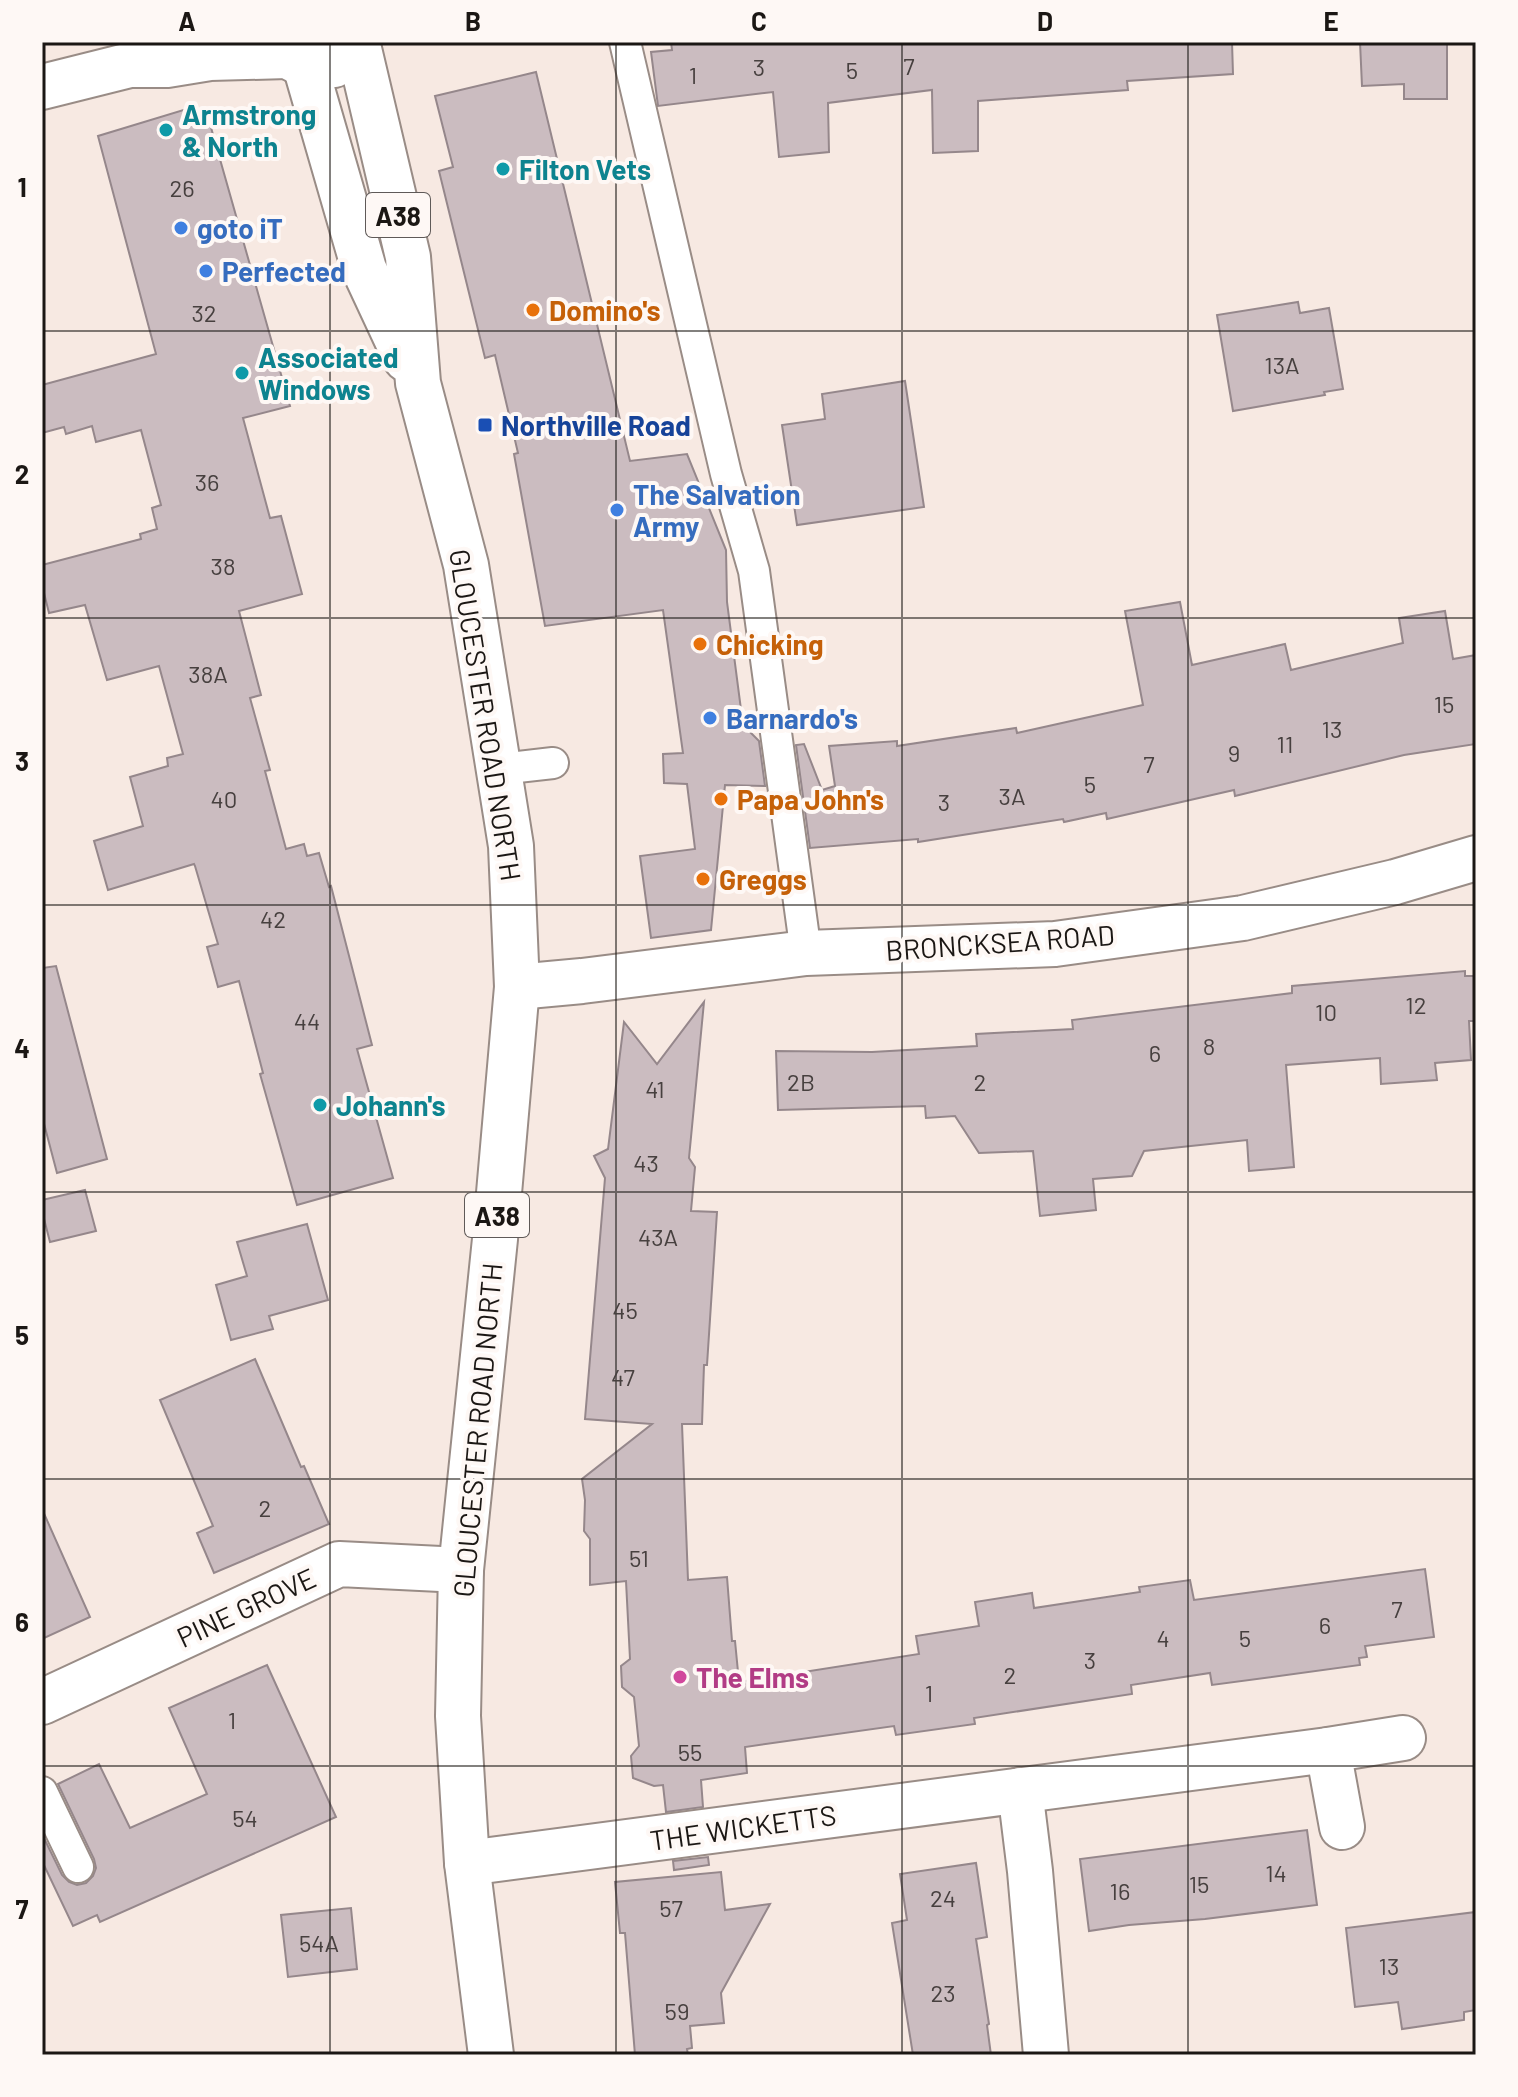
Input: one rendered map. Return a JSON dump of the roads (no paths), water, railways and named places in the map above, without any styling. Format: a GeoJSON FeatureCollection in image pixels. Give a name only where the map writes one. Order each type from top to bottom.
{"type":"FeatureCollection","features":[{"type":"Feature","properties":{"kind":"street"},"geometry":{"type":"LineString","coordinates":[[130,65],[166,42]]}},
{"type":"Feature","properties":{"kind":"street","name":"A38"},"geometry":{"type":"LineString","coordinates":[[290,54],[320,67],[348,59],[362,46]]}},
{"type":"Feature","properties":{"kind":"street","name":"GLOUCESTER ROAD NORTH"},"geometry":{"type":"LineString","coordinates":[[362,46],[408,257],[418,383],[466,565],[511,846],[517,987],[461,1570],[458,1716],[467,1863],[491,2055]]}},
{"type":"Feature","properties":{"kind":"street"},"geometry":{"type":"LineString","coordinates":[[42,87],[130,65],[167,65],[210,58],[290,54]]}},
{"type":"Feature","properties":{"kind":"street","name":"GLOUCESTER ROAD NORTH"},"geometry":{"type":"LineString","coordinates":[[290,54],[364,269],[418,383]]}},
{"type":"Feature","properties":{"kind":"street","name":"BRONCKSEA ROAD"},"geometry":{"type":"LineString","coordinates":[[517,987],[806,953],[1055,944],[1243,918],[1395,882],[1476,858]]}},
{"type":"Feature","properties":{"kind":"street","name":"PINE GROVE"},"geometry":{"type":"LineString","coordinates":[[42,1702],[339,1564],[461,1570]]}},
{"type":"Feature","properties":{"kind":"street","name":"THE WICKETTS"},"geometry":{"type":"LineString","coordinates":[[467,1863],[1403,1738]]}},
{"type":"Feature","properties":{"kind":"street"},"geometry":{"type":"LineString","coordinates":[[1328,1750],[1342,1827]]}},
{"type":"Feature","properties":{"kind":"street"},"geometry":{"type":"LineString","coordinates":[[1020,1790],[1046,2055]]}},
{"type":"Feature","properties":{"kind":"lane"},"geometry":{"type":"LineString","coordinates":[[625,42],[726,474],[754,571],[806,953]]}},
{"type":"Feature","properties":{"kind":"lane"},"geometry":{"type":"LineString","coordinates":[[500,769],[553,763]]}},
{"type":"Feature","properties":{"kind":"lane"},"geometry":{"type":"LineString","coordinates":[[42,1792],[78,1867]]}},
{"type":"Feature","properties":{"kind":"place","name":"Armstrong & North"},"geometry":{"type":"Point","coordinates":[166,130]}},
{"type":"Feature","properties":{"kind":"place","name":"Filton Vets"},"geometry":{"type":"Point","coordinates":[503,169]}},
{"type":"Feature","properties":{"kind":"place","name":"goto iT"},"geometry":{"type":"Point","coordinates":[181,228]}},
{"type":"Feature","properties":{"kind":"place","name":"Perfected"},"geometry":{"type":"Point","coordinates":[206,271]}},
{"type":"Feature","properties":{"kind":"place","name":"Domino's"},"geometry":{"type":"Point","coordinates":[533,310]}},
{"type":"Feature","properties":{"kind":"place","name":"Associated Windows"},"geometry":{"type":"Point","coordinates":[242,373]}},
{"type":"Feature","properties":{"kind":"place","name":"Northville Road"},"geometry":{"type":"Point","coordinates":[485,425]}},
{"type":"Feature","properties":{"kind":"place","name":"The Salvation Army"},"geometry":{"type":"Point","coordinates":[617,510]}},
{"type":"Feature","properties":{"kind":"place","name":"Chicking"},"geometry":{"type":"Point","coordinates":[700,644]}},
{"type":"Feature","properties":{"kind":"place","name":"Barnardo's"},"geometry":{"type":"Point","coordinates":[710,718]}},
{"type":"Feature","properties":{"kind":"place","name":"Papa John's"},"geometry":{"type":"Point","coordinates":[721,799]}},
{"type":"Feature","properties":{"kind":"place","name":"Greggs"},"geometry":{"type":"Point","coordinates":[703,879]}},
{"type":"Feature","properties":{"kind":"place","name":"Johann's"},"geometry":{"type":"Point","coordinates":[320,1105]}},
{"type":"Feature","properties":{"kind":"place","name":"The Elms"},"geometry":{"type":"Point","coordinates":[680,1677]}}]}
